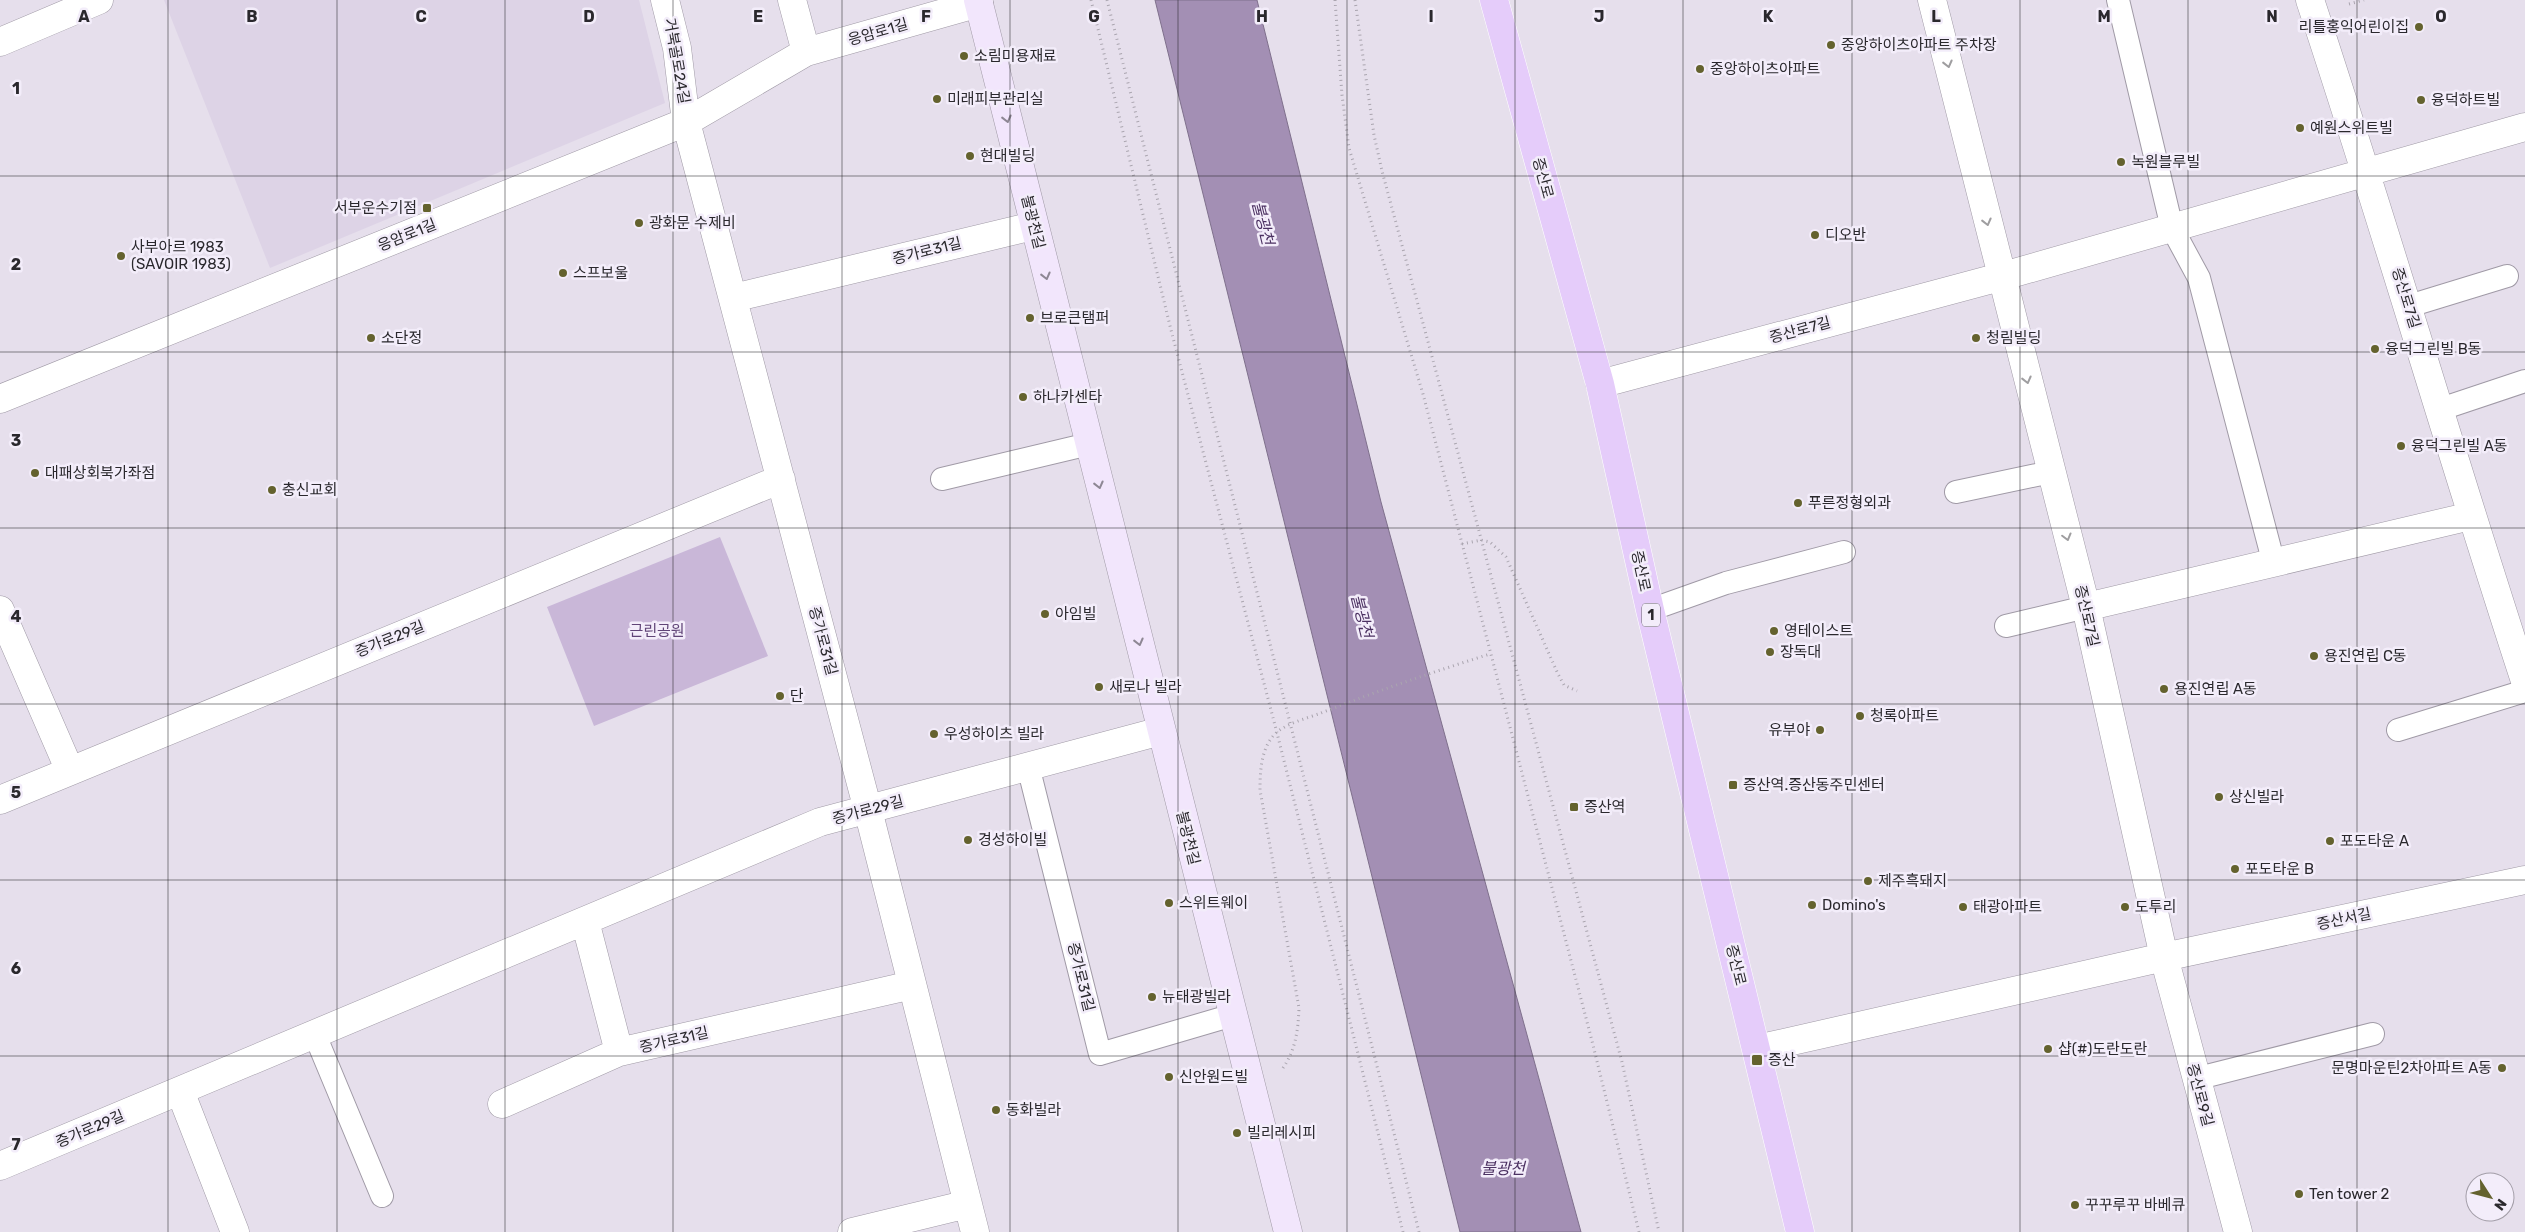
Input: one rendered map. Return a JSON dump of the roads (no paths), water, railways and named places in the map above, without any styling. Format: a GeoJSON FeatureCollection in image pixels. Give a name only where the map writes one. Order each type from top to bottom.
{"type":"FeatureCollection","features":[{"type":"Feature","properties":{"kind":"main road","name":"증산로"},"geometry":{"type":"LineString","coordinates":[[1494,0],[1600,384],[1650,610],[1800,1232]]}},
{"type":"Feature","properties":{"kind":"street"},"geometry":{"type":"LineString","coordinates":[[0,42],[99,0]]}},
{"type":"Feature","properties":{"kind":"street","name":"거북골로24길"},"geometry":{"type":"LineString","coordinates":[[665,0],[677,48],[686,122]]}},
{"type":"Feature","properties":{"kind":"street"},"geometry":{"type":"LineString","coordinates":[[792,0],[806,52]]}},
{"type":"Feature","properties":{"kind":"street","name":"증산로7길"},"geometry":{"type":"LineString","coordinates":[[1932,0],[2000,277],[2086,607],[2164,957]]}},
{"type":"Feature","properties":{"kind":"street","name":"증산로7길"},"geometry":{"type":"LineString","coordinates":[[2310,0],[2367,172],[2471,516],[2525,681]]}},
{"type":"Feature","properties":{"kind":"street","name":"응암로1길"},"geometry":{"type":"LineString","coordinates":[[0,399],[686,122],[806,52],[978,2]]}},
{"type":"Feature","properties":{"kind":"street","name":"불광천길"},"geometry":{"type":"LineString","coordinates":[[978,2],[1288,1232]]}},
{"type":"Feature","properties":{"kind":"street","name":"증가로31길"},"geometry":{"type":"LineString","coordinates":[[686,122],[868,810],[975,1232]]}},
{"type":"Feature","properties":{"kind":"street","name":"증산로7길"},"geometry":{"type":"LineString","coordinates":[[1600,384],[2000,277],[2525,127]]}},
{"type":"Feature","properties":{"kind":"street","name":"증가로31길"},"geometry":{"type":"LineString","coordinates":[[733,298],[1034,226]]}},
{"type":"Feature","properties":{"kind":"street","name":"증가로29길"},"geometry":{"type":"LineString","coordinates":[[0,800],[781,479]]}},
{"type":"Feature","properties":{"kind":"street"},"geometry":{"type":"LineString","coordinates":[[2086,607],[2471,516]]}},
{"type":"Feature","properties":{"kind":"street"},"geometry":{"type":"LineString","coordinates":[[0,610],[70,771]]}},
{"type":"Feature","properties":{"kind":"street","name":"증가로29길"},"geometry":{"type":"LineString","coordinates":[[0,1166],[820,822],[1161,731]]}},
{"type":"Feature","properties":{"kind":"street","name":"증산서길"},"geometry":{"type":"LineString","coordinates":[[1757,1049],[2164,957],[2525,880]]}},
{"type":"Feature","properties":{"kind":"street"},"geometry":{"type":"LineString","coordinates":[[585,921],[619,1052]]}},
{"type":"Feature","properties":{"kind":"street","name":"증산로9길"},"geometry":{"type":"LineString","coordinates":[[2164,957],[2195,1079],[2238,1232]]}},
{"type":"Feature","properties":{"kind":"street","name":"증가로31길"},"geometry":{"type":"LineString","coordinates":[[502,1104],[619,1052],[912,986]]}},
{"type":"Feature","properties":{"kind":"street"},"geometry":{"type":"LineString","coordinates":[[180,1091],[235,1232]]}},
{"type":"Feature","properties":{"kind":"street"},"geometry":{"type":"LineString","coordinates":[[852,1232],[968,1204]]}},
{"type":"Feature","properties":{"kind":"lane"},"geometry":{"type":"LineString","coordinates":[[2118,0],[2172,228],[2199,278],[2274,564]]}},
{"type":"Feature","properties":{"kind":"lane"},"geometry":{"type":"LineString","coordinates":[[2409,306],[2507,276]]}},
{"type":"Feature","properties":{"kind":"lane"},"geometry":{"type":"LineString","coordinates":[[2440,409],[2525,381]]}},
{"type":"Feature","properties":{"kind":"lane"},"geometry":{"type":"LineString","coordinates":[[942,479],[1089,444]]}},
{"type":"Feature","properties":{"kind":"lane"},"geometry":{"type":"LineString","coordinates":[[1956,492],[2050,472]]}},
{"type":"Feature","properties":{"kind":"lane"},"geometry":{"type":"LineString","coordinates":[[1650,610],[1726,583],[1844,552]]}},
{"type":"Feature","properties":{"kind":"lane"},"geometry":{"type":"LineString","coordinates":[[2006,626],[2086,607]]}},
{"type":"Feature","properties":{"kind":"lane"},"geometry":{"type":"LineString","coordinates":[[2398,730],[2525,691]]}},
{"type":"Feature","properties":{"kind":"lane","name":"증가로31길"},"geometry":{"type":"LineString","coordinates":[[1028,766],[1100,1054],[1233,1016]]}},
{"type":"Feature","properties":{"kind":"lane"},"geometry":{"type":"LineString","coordinates":[[2195,1079],[2373,1034]]}},
{"type":"Feature","properties":{"kind":"lane"},"geometry":{"type":"LineString","coordinates":[[314,1035],[382,1196]]}},
{"type":"Feature","properties":{"kind":"water","name":"불광천"},"geometry":{"type":"Polygon","coordinates":[[[1155,0],[1257,0],[1381,502],[1581,1232],[1460,1232],[1155,0]]]}},
{"type":"Feature","properties":{"kind":"place","name":"리틀홍익어린이집"},"geometry":{"type":"Point","coordinates":[2419,27]}},
{"type":"Feature","properties":{"kind":"place","name":"중앙하이츠아파트 주차장"},"geometry":{"type":"Point","coordinates":[1831,45]}},
{"type":"Feature","properties":{"kind":"place","name":"소림미용재료"},"geometry":{"type":"Point","coordinates":[964,56]}},
{"type":"Feature","properties":{"kind":"place","name":"중앙하이츠아파트"},"geometry":{"type":"Point","coordinates":[1700,69]}},
{"type":"Feature","properties":{"kind":"place","name":"미래피부관리실"},"geometry":{"type":"Point","coordinates":[937,99]}},
{"type":"Feature","properties":{"kind":"place","name":"융덕하트빌"},"geometry":{"type":"Point","coordinates":[2421,100]}},
{"type":"Feature","properties":{"kind":"place","name":"예원스위트빌"},"geometry":{"type":"Point","coordinates":[2300,128]}},
{"type":"Feature","properties":{"kind":"place","name":"현대빌딩"},"geometry":{"type":"Point","coordinates":[970,156]}},
{"type":"Feature","properties":{"kind":"place","name":"녹원블루빌"},"geometry":{"type":"Point","coordinates":[2121,162]}},
{"type":"Feature","properties":{"kind":"place","name":"서부운수기점"},"geometry":{"type":"Point","coordinates":[427,208]}},
{"type":"Feature","properties":{"kind":"place","name":"광화문 수제비"},"geometry":{"type":"Point","coordinates":[639,223]}},
{"type":"Feature","properties":{"kind":"place","name":"디오반"},"geometry":{"type":"Point","coordinates":[1815,235]}},
{"type":"Feature","properties":{"kind":"place","name":"사부아르 1983 (SAVOIR 1983)"},"geometry":{"type":"Point","coordinates":[121,256]}},
{"type":"Feature","properties":{"kind":"place","name":"스프보울"},"geometry":{"type":"Point","coordinates":[563,273]}},
{"type":"Feature","properties":{"kind":"place","name":"브로큰탬퍼"},"geometry":{"type":"Point","coordinates":[1030,318]}},
{"type":"Feature","properties":{"kind":"place","name":"소단정"},"geometry":{"type":"Point","coordinates":[371,338]}},
{"type":"Feature","properties":{"kind":"place","name":"청림빌딩"},"geometry":{"type":"Point","coordinates":[1976,338]}},
{"type":"Feature","properties":{"kind":"place","name":"융덕그린빌 B동"},"geometry":{"type":"Point","coordinates":[2375,349]}},
{"type":"Feature","properties":{"kind":"place","name":"하나카센타"},"geometry":{"type":"Point","coordinates":[1023,397]}},
{"type":"Feature","properties":{"kind":"place","name":"융덕그린빌 A동"},"geometry":{"type":"Point","coordinates":[2401,446]}},
{"type":"Feature","properties":{"kind":"place","name":"대패상회북가좌점"},"geometry":{"type":"Point","coordinates":[35,473]}},
{"type":"Feature","properties":{"kind":"place","name":"충신교회"},"geometry":{"type":"Point","coordinates":[272,490]}},
{"type":"Feature","properties":{"kind":"place","name":"푸른정형외과"},"geometry":{"type":"Point","coordinates":[1798,503]}},
{"type":"Feature","properties":{"kind":"place","name":"아임빌"},"geometry":{"type":"Point","coordinates":[1045,614]}},
{"type":"Feature","properties":{"kind":"place","name":"영테이스트"},"geometry":{"type":"Point","coordinates":[1774,631]}},
{"type":"Feature","properties":{"kind":"place","name":"장독대"},"geometry":{"type":"Point","coordinates":[1770,652]}},
{"type":"Feature","properties":{"kind":"place","name":"용진연립 C동"},"geometry":{"type":"Point","coordinates":[2314,656]}},
{"type":"Feature","properties":{"kind":"place","name":"새로나 빌라"},"geometry":{"type":"Point","coordinates":[1099,687]}},
{"type":"Feature","properties":{"kind":"place","name":"용진연립 A동"},"geometry":{"type":"Point","coordinates":[2164,689]}},
{"type":"Feature","properties":{"kind":"place","name":"단"},"geometry":{"type":"Point","coordinates":[780,696]}},
{"type":"Feature","properties":{"kind":"place","name":"청록아파트"},"geometry":{"type":"Point","coordinates":[1860,716]}},
{"type":"Feature","properties":{"kind":"place","name":"유부야"},"geometry":{"type":"Point","coordinates":[1820,730]}},
{"type":"Feature","properties":{"kind":"place","name":"우성하이츠 빌라"},"geometry":{"type":"Point","coordinates":[934,734]}},
{"type":"Feature","properties":{"kind":"place","name":"증산역.증산동주민센터"},"geometry":{"type":"Point","coordinates":[1733,785]}},
{"type":"Feature","properties":{"kind":"place","name":"상신빌라"},"geometry":{"type":"Point","coordinates":[2219,797]}},
{"type":"Feature","properties":{"kind":"place","name":"증산역"},"geometry":{"type":"Point","coordinates":[1574,807]}},
{"type":"Feature","properties":{"kind":"place","name":"경성하이빌"},"geometry":{"type":"Point","coordinates":[968,840]}},
{"type":"Feature","properties":{"kind":"place","name":"포도타운 A"},"geometry":{"type":"Point","coordinates":[2330,841]}},
{"type":"Feature","properties":{"kind":"place","name":"포도타운 B"},"geometry":{"type":"Point","coordinates":[2235,869]}},
{"type":"Feature","properties":{"kind":"place","name":"제주흑돼지"},"geometry":{"type":"Point","coordinates":[1868,881]}},
{"type":"Feature","properties":{"kind":"place","name":"스위트웨이"},"geometry":{"type":"Point","coordinates":[1169,903]}},
{"type":"Feature","properties":{"kind":"place","name":"Domino's"},"geometry":{"type":"Point","coordinates":[1812,905]}},
{"type":"Feature","properties":{"kind":"place","name":"태광아파트"},"geometry":{"type":"Point","coordinates":[1963,907]}},
{"type":"Feature","properties":{"kind":"place","name":"도투리"},"geometry":{"type":"Point","coordinates":[2125,907]}},
{"type":"Feature","properties":{"kind":"place","name":"뉴태광빌라"},"geometry":{"type":"Point","coordinates":[1152,997]}},
{"type":"Feature","properties":{"kind":"place","name":"샵(#)도란도란"},"geometry":{"type":"Point","coordinates":[2048,1049]}},
{"type":"Feature","properties":{"kind":"place","name":"증산"},"geometry":{"type":"Point","coordinates":[1757,1060]}},
{"type":"Feature","properties":{"kind":"place","name":"문명마운틴2차아파트 A동"},"geometry":{"type":"Point","coordinates":[2502,1068]}},
{"type":"Feature","properties":{"kind":"place","name":"신안원드빌"},"geometry":{"type":"Point","coordinates":[1169,1077]}},
{"type":"Feature","properties":{"kind":"place","name":"동화빌라"},"geometry":{"type":"Point","coordinates":[996,1110]}},
{"type":"Feature","properties":{"kind":"place","name":"빌리레시피"},"geometry":{"type":"Point","coordinates":[1237,1133]}},
{"type":"Feature","properties":{"kind":"place","name":"Ten tower 2"},"geometry":{"type":"Point","coordinates":[2299,1194]}},
{"type":"Feature","properties":{"kind":"place","name":"꾸꾸루꾸 바베큐"},"geometry":{"type":"Point","coordinates":[2075,1205]}},
{"type":"Feature","properties":{"kind":"park label","name":"근린공원"},"geometry":{"type":"Point","coordinates":[657,631]}}]}
